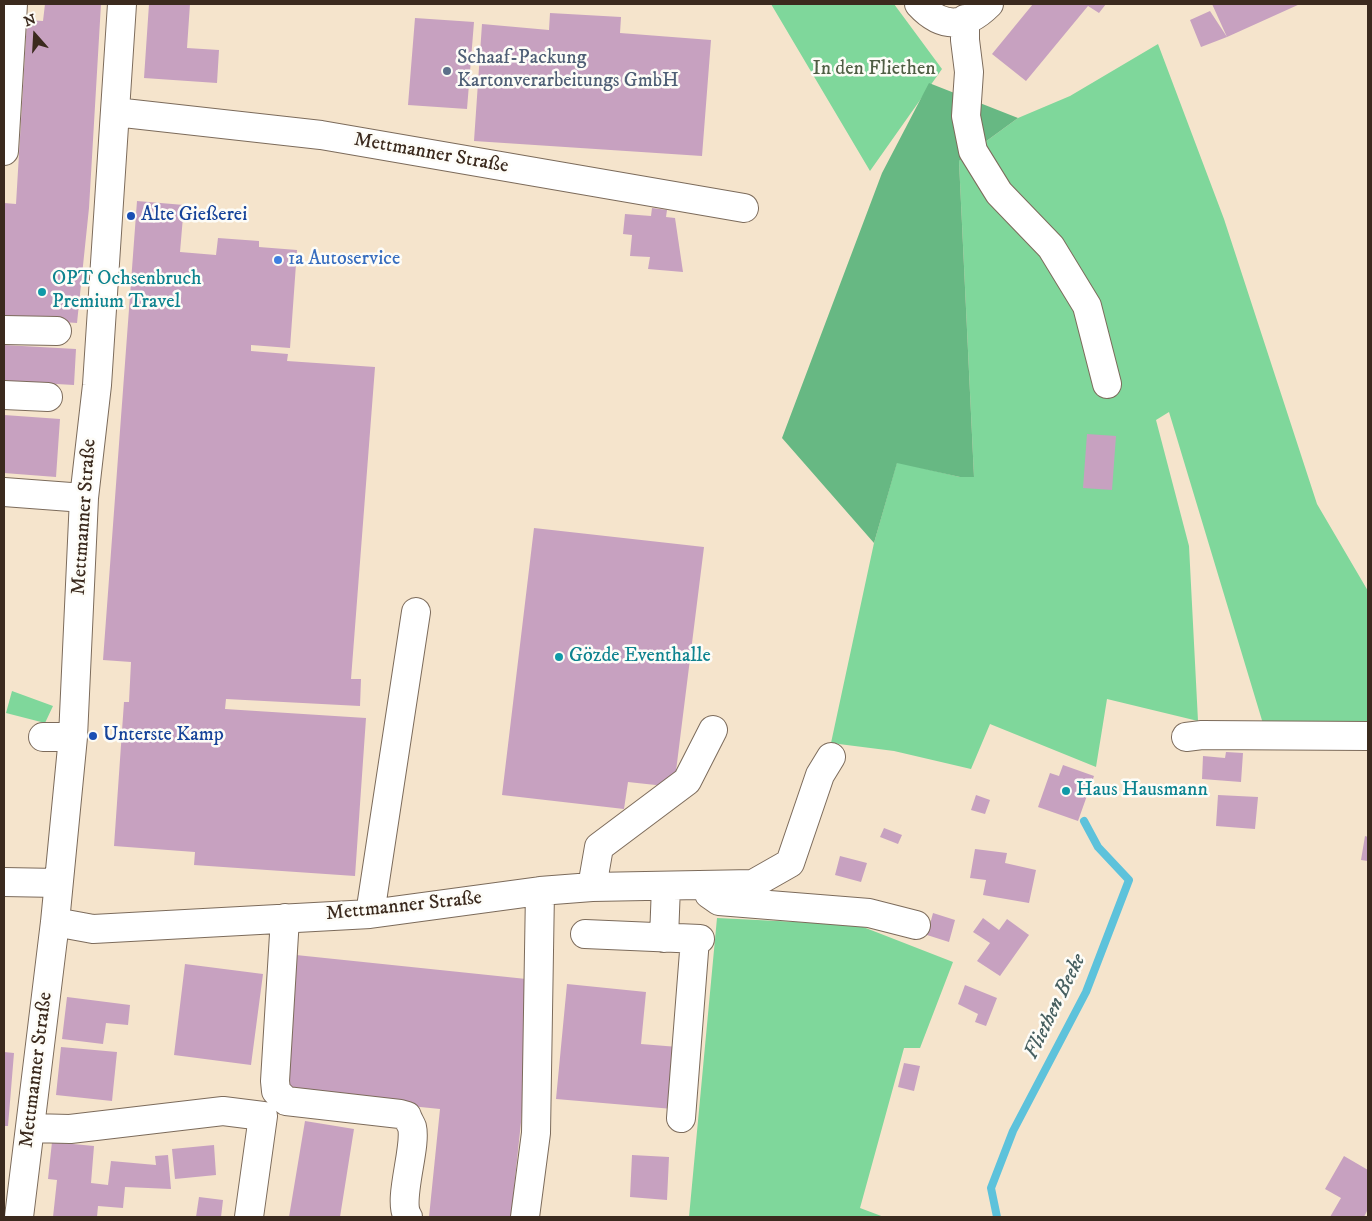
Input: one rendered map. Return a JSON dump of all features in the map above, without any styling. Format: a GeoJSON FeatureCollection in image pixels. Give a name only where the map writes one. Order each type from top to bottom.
{"type":"FeatureCollection","features":[{"type":"Feature","properties":{"kind":"street"},"geometry":{"type":"LineString","coordinates":[[4,151],[13,4]]}},
{"type":"Feature","properties":{"kind":"street","name":"Mettmanner Straße"},"geometry":{"type":"LineString","coordinates":[[19,1217],[55,922],[73,736],[84,498],[97,385],[122,4]]}},
{"type":"Feature","properties":{"kind":"street"},"geometry":{"type":"LineString","coordinates":[[919,4],[929,15],[944,22],[958,23],[989,4]]}},
{"type":"Feature","properties":{"kind":"street"},"geometry":{"type":"LineString","coordinates":[[965,19],[965,40],[969,72],[966,116],[973,151],[999,193],[1051,247],[1086,306],[1107,384]]}},
{"type":"Feature","properties":{"kind":"street","name":"Mettmanner Straße"},"geometry":{"type":"LineString","coordinates":[[115,112],[321,135],[744,208]]}},
{"type":"Feature","properties":{"kind":"street"},"geometry":{"type":"LineString","coordinates":[[4,330],[57,331]]}},
{"type":"Feature","properties":{"kind":"street"},"geometry":{"type":"LineString","coordinates":[[4,395],[48,397]]}},
{"type":"Feature","properties":{"kind":"street"},"geometry":{"type":"LineString","coordinates":[[4,492],[84,498]]}},
{"type":"Feature","properties":{"kind":"street"},"geometry":{"type":"LineString","coordinates":[[370,914],[416,612]]}},
{"type":"Feature","properties":{"kind":"street"},"geometry":{"type":"LineString","coordinates":[[592,887],[600,847],[687,781],[713,730]]}},
{"type":"Feature","properties":{"kind":"street"},"geometry":{"type":"LineString","coordinates":[[1186,737],[1202,734],[1368,736]]}},
{"type":"Feature","properties":{"kind":"street"},"geometry":{"type":"LineString","coordinates":[[43,737],[73,736]]}},
{"type":"Feature","properties":{"kind":"street","name":"Mettmanner Straße"},"geometry":{"type":"LineString","coordinates":[[55,922],[93,929],[370,914],[540,891],[592,887],[753,884],[790,863],[820,775],[831,757]]}},
{"type":"Feature","properties":{"kind":"street"},"geometry":{"type":"LineString","coordinates":[[4,882],[58,883]]}},
{"type":"Feature","properties":{"kind":"street"},"geometry":{"type":"LineString","coordinates":[[695,885],[719,901],[869,912],[916,925]]}},
{"type":"Feature","properties":{"kind":"street"},"geometry":{"type":"LineString","coordinates":[[664,938],[666,886]]}},
{"type":"Feature","properties":{"kind":"street"},"geometry":{"type":"LineString","coordinates":[[525,1217],[536,1133],[540,891]]}},
{"type":"Feature","properties":{"kind":"street"},"geometry":{"type":"LineString","coordinates":[[285,918],[275,1081],[276,1092],[286,1101],[407,1116],[413,1128],[406,1198],[406,1214],[408,1217]]}},
{"type":"Feature","properties":{"kind":"street"},"geometry":{"type":"LineString","coordinates":[[585,934],[698,939],[681,1118]]}},
{"type":"Feature","properties":{"kind":"street"},"geometry":{"type":"LineString","coordinates":[[30,1128],[70,1129],[223,1111],[263,1116],[249,1217]]}},
{"type":"Feature","properties":{"kind":"green space","name":"In den Fliethen"},"geometry":{"type":"Polygon","coordinates":[[[771,4],[894,4],[942,69],[870,171],[771,4]]]}},
{"type":"Feature","properties":{"kind":"green space"},"geometry":{"type":"Polygon","coordinates":[[[1158,44],[1224,219],[1317,504],[1368,591],[1368,728],[1264,727],[1169,412],[1156,420],[1189,546],[1198,721],[1107,699],[1096,767],[990,724],[971,769],[894,751],[831,743],[874,543],[897,462],[960,477],[974,477],[959,161],[1018,118],[1070,96],[1158,44]]]}},
{"type":"Feature","properties":{"kind":"green space"},"geometry":{"type":"Polygon","coordinates":[[[929,83],[1018,118],[959,161],[974,477],[960,477],[897,463],[874,543],[782,438],[882,173],[929,83]]]}},
{"type":"Feature","properties":{"kind":"green space"},"geometry":{"type":"Polygon","coordinates":[[[12,691],[53,706],[45,723],[6,713],[12,691]]]}},
{"type":"Feature","properties":{"kind":"green space"},"geometry":{"type":"Polygon","coordinates":[[[717,918],[858,925],[953,962],[920,1048],[904,1048],[860,1208],[884,1217],[689,1217],[717,918]]]}},
{"type":"Feature","properties":{"kind":"building"},"geometry":{"type":"Polygon","coordinates":[[[45,4],[101,4],[89,208],[77,323],[4,318],[4,203],[16,204],[27,20],[43,21],[45,4]]]}},
{"type":"Feature","properties":{"kind":"building"},"geometry":{"type":"Polygon","coordinates":[[[149,4],[190,4],[187,48],[219,50],[217,83],[144,78],[149,4]]]}},
{"type":"Feature","properties":{"kind":"building"},"geometry":{"type":"Polygon","coordinates":[[[1033,4],[1106,4],[1099,13],[1088,6],[1026,81],[992,54],[1033,4]]]}},
{"type":"Feature","properties":{"kind":"building"},"geometry":{"type":"Polygon","coordinates":[[[1212,4],[1300,4],[1227,37],[1212,4]]]}},
{"type":"Feature","properties":{"kind":"building"},"geometry":{"type":"Polygon","coordinates":[[[1210,11],[1227,37],[1201,47],[1190,20],[1210,11]]]}},
{"type":"Feature","properties":{"kind":"building"},"geometry":{"type":"Polygon","coordinates":[[[550,13],[621,17],[620,33],[711,40],[702,156],[474,141],[482,24],[549,30],[550,13]]]}},
{"type":"Feature","properties":{"kind":"building"},"geometry":{"type":"Polygon","coordinates":[[[415,18],[474,22],[467,109],[408,105],[415,18]]]}},
{"type":"Feature","properties":{"kind":"building"},"geometry":{"type":"Polygon","coordinates":[[[137,201],[184,205],[180,252],[216,255],[218,238],[259,241],[259,247],[297,250],[290,348],[251,345],[251,351],[288,354],[287,361],[375,367],[351,679],[361,679],[360,706],[226,699],[225,709],[366,718],[355,876],[194,865],[195,852],[114,846],[124,702],[129,702],[131,662],[103,660],[137,201]]]}},
{"type":"Feature","properties":{"kind":"building"},"geometry":{"type":"Polygon","coordinates":[[[652,208],[667,210],[666,217],[675,218],[683,272],[648,269],[650,257],[630,256],[632,235],[623,234],[625,214],[651,216],[652,208]]]}},
{"type":"Feature","properties":{"kind":"building"},"geometry":{"type":"Polygon","coordinates":[[[4,345],[76,349],[74,385],[4,381],[4,345]]]}},
{"type":"Feature","properties":{"kind":"building"},"geometry":{"type":"Polygon","coordinates":[[[4,415],[60,419],[56,477],[4,473],[4,415]]]}},
{"type":"Feature","properties":{"kind":"building"},"geometry":{"type":"Polygon","coordinates":[[[1087,434],[1116,436],[1112,490],[1083,488],[1087,434]]]}},
{"type":"Feature","properties":{"kind":"building"},"geometry":{"type":"Polygon","coordinates":[[[534,528],[704,547],[674,787],[628,782],[624,809],[502,795],[534,528]]]}},
{"type":"Feature","properties":{"kind":"building"},"geometry":{"type":"Polygon","coordinates":[[[1226,752],[1243,753],[1241,782],[1202,779],[1203,756],[1225,758],[1226,752]]]}},
{"type":"Feature","properties":{"kind":"building","name":"Haus Hausmann"},"geometry":{"type":"Polygon","coordinates":[[[1063,765],[1094,776],[1078,821],[1038,807],[1050,773],[1059,776],[1063,765]]]}},
{"type":"Feature","properties":{"kind":"building"},"geometry":{"type":"Polygon","coordinates":[[[976,795],[990,800],[985,814],[971,810],[976,795]]]}},
{"type":"Feature","properties":{"kind":"building"},"geometry":{"type":"Polygon","coordinates":[[[1218,795],[1258,797],[1255,829],[1216,826],[1218,795]]]}},
{"type":"Feature","properties":{"kind":"building"},"geometry":{"type":"Polygon","coordinates":[[[884,828],[902,835],[898,844],[880,837],[884,828]]]}},
{"type":"Feature","properties":{"kind":"building"},"geometry":{"type":"Polygon","coordinates":[[[1365,836],[1368,837],[1368,861],[1361,860],[1365,836]]]}},
{"type":"Feature","properties":{"kind":"building"},"geometry":{"type":"Polygon","coordinates":[[[975,849],[1007,853],[1005,863],[1036,870],[1029,903],[983,895],[986,880],[970,878],[975,849]]]}},
{"type":"Feature","properties":{"kind":"building"},"geometry":{"type":"Polygon","coordinates":[[[840,856],[867,863],[861,882],[835,875],[840,856]]]}},
{"type":"Feature","properties":{"kind":"building"},"geometry":{"type":"Polygon","coordinates":[[[933,913],[955,920],[949,942],[927,935],[933,913]]]}},
{"type":"Feature","properties":{"kind":"building"},"geometry":{"type":"Polygon","coordinates":[[[983,918],[999,930],[1007,919],[1029,935],[1000,976],[977,961],[990,943],[973,932],[983,918]]]}},
{"type":"Feature","properties":{"kind":"building"},"geometry":{"type":"Polygon","coordinates":[[[296,955],[536,980],[511,1217],[429,1217],[440,1109],[282,1093],[296,955]]]}},
{"type":"Feature","properties":{"kind":"building"},"geometry":{"type":"Polygon","coordinates":[[[185,964],[263,974],[251,1065],[174,1055],[185,964]]]}},
{"type":"Feature","properties":{"kind":"building"},"geometry":{"type":"Polygon","coordinates":[[[567,984],[646,992],[641,1044],[678,1047],[673,1109],[556,1099],[567,984]]]}},
{"type":"Feature","properties":{"kind":"building"},"geometry":{"type":"Polygon","coordinates":[[[965,985],[997,998],[986,1026],[975,1022],[978,1014],[958,1004],[965,985]]]}},
{"type":"Feature","properties":{"kind":"building"},"geometry":{"type":"Polygon","coordinates":[[[67,997],[130,1005],[128,1025],[106,1023],[103,1044],[62,1039],[67,997]]]}},
{"type":"Feature","properties":{"kind":"building"},"geometry":{"type":"Polygon","coordinates":[[[61,1047],[117,1052],[112,1101],[56,1095],[61,1047]]]}},
{"type":"Feature","properties":{"kind":"building"},"geometry":{"type":"Polygon","coordinates":[[[4,1052],[14,1053],[8,1126],[4,1126],[4,1052]]]}},
{"type":"Feature","properties":{"kind":"building"},"geometry":{"type":"Polygon","coordinates":[[[904,1063],[920,1066],[914,1091],[898,1087],[904,1063]]]}},
{"type":"Feature","properties":{"kind":"building"},"geometry":{"type":"Polygon","coordinates":[[[305,1121],[354,1129],[340,1217],[289,1217],[305,1121]]]}},
{"type":"Feature","properties":{"kind":"building"},"geometry":{"type":"Polygon","coordinates":[[[52,1142],[94,1146],[91,1183],[108,1185],[111,1161],[156,1165],[155,1156],[168,1155],[171,1189],[125,1187],[123,1208],[98,1206],[97,1217],[53,1217],[57,1180],[48,1179],[52,1142]]]}},
{"type":"Feature","properties":{"kind":"building"},"geometry":{"type":"Polygon","coordinates":[[[214,1145],[216,1175],[175,1179],[172,1149],[214,1145]]]}},
{"type":"Feature","properties":{"kind":"building"},"geometry":{"type":"Polygon","coordinates":[[[632,1155],[669,1157],[667,1200],[630,1197],[632,1155]]]}},
{"type":"Feature","properties":{"kind":"building"},"geometry":{"type":"Polygon","coordinates":[[[1344,1156],[1368,1170],[1368,1209],[1364,1217],[1330,1217],[1341,1198],[1325,1189],[1344,1156]]]}},
{"type":"Feature","properties":{"kind":"building"},"geometry":{"type":"Polygon","coordinates":[[[199,1197],[223,1200],[221,1217],[196,1217],[199,1197]]]}},
{"type":"Feature","properties":{"kind":"waterway","name":"Fliethen Beeke"},"geometry":{"type":"LineString","coordinates":[[997,1217],[991,1188],[1013,1131],[1086,992],[1129,880],[1098,847],[1084,821]]}},
{"type":"Feature","properties":{"kind":"place","name":"Schaaf-Packung Kartonverarbeitungs GmbH"},"geometry":{"type":"Point","coordinates":[447,71]}},
{"type":"Feature","properties":{"kind":"place","name":"Alte Gießerei"},"geometry":{"type":"Point","coordinates":[131,216]}},
{"type":"Feature","properties":{"kind":"place","name":"1a Autoservice"},"geometry":{"type":"Point","coordinates":[278,260]}},
{"type":"Feature","properties":{"kind":"place","name":"OPT Ochsenbruch Premium Travel"},"geometry":{"type":"Point","coordinates":[42,292]}},
{"type":"Feature","properties":{"kind":"place","name":"Gözde Eventhalle"},"geometry":{"type":"Point","coordinates":[559,657]}},
{"type":"Feature","properties":{"kind":"place","name":"Unterste Kamp"},"geometry":{"type":"Point","coordinates":[93,736]}},
{"type":"Feature","properties":{"kind":"place","name":"Haus Hausmann"},"geometry":{"type":"Point","coordinates":[1066,791]}}]}
